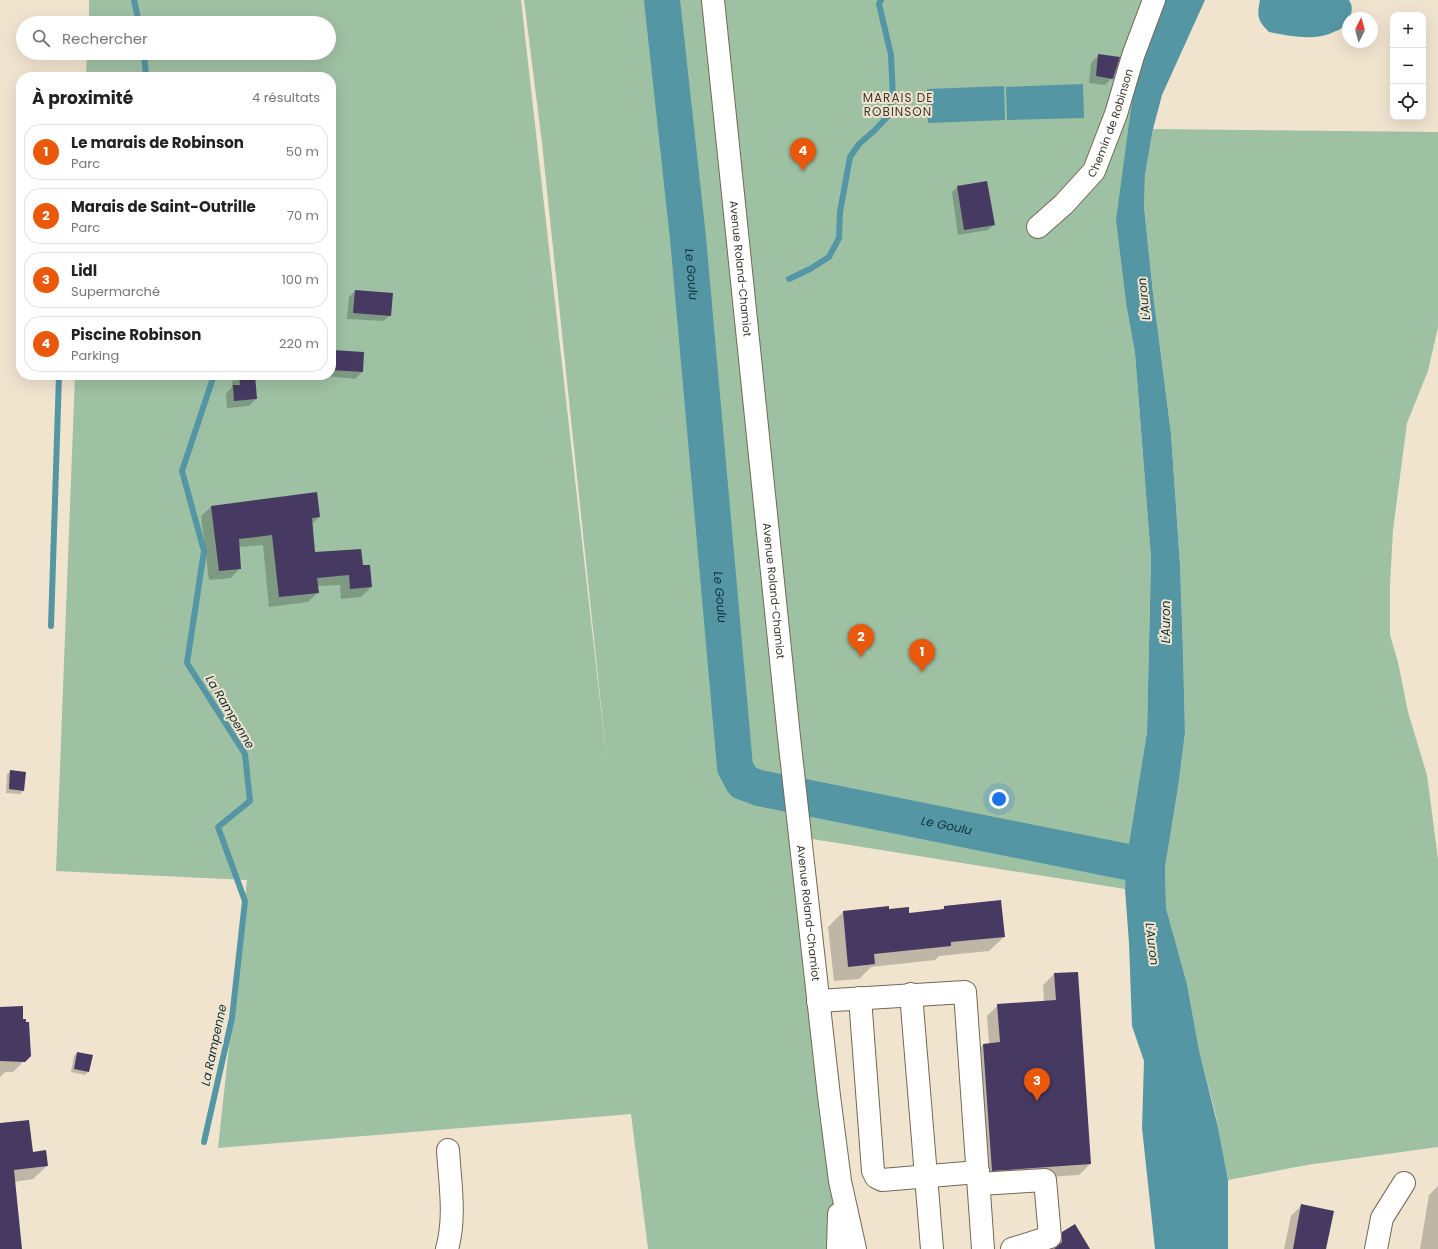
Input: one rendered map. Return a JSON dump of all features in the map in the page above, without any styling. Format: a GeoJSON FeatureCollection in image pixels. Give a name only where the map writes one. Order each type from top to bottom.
{"type":"FeatureCollection","features":[{"type":"Feature","properties":{"kind":"street","name":"Avenue Roland-Chamiot"},"geometry":{"type":"LineString","coordinates":[[712,0],[818,1001],[840,1181],[855,1249]]}},
{"type":"Feature","properties":{"kind":"street","name":"Chemin de Robinson"},"geometry":{"type":"LineString","coordinates":[[1038,227],[1064,204],[1094,171],[1116,114],[1133,56],[1154,0]]}},
{"type":"Feature","properties":{"kind":"street"},"geometry":{"type":"LineString","coordinates":[[818,1001],[911,994],[965,992],[983,1249]]}},
{"type":"Feature","properties":{"kind":"street"},"geometry":{"type":"LineString","coordinates":[[911,994],[932,1249]]}},
{"type":"Feature","properties":{"kind":"street"},"geometry":{"type":"LineString","coordinates":[[860,998],[873,1170],[876,1177],[882,1180],[926,1176],[1046,1180],[1050,1237],[1012,1249]]}},
{"type":"Feature","properties":{"kind":"street"},"geometry":{"type":"LineString","coordinates":[[447,1249],[453,1219],[448,1150]]}},
{"type":"Feature","properties":{"kind":"street","name":"Avenue Roland-Chamiot"},"geometry":{"type":"LineString","coordinates":[[838,1249],[840,1181]]}},
{"type":"Feature","properties":{"kind":"street"},"geometry":{"type":"LineString","coordinates":[[1376,1249],[1382,1218],[1404,1183]]}},
{"type":"Feature","properties":{"kind":"green space"},"geometry":{"type":"Polygon","coordinates":[[[89,0],[521,0],[607,763],[542,143],[524,0],[1166,0],[1135,79],[1127,309],[1135,353],[1151,558],[1147,732],[1126,862],[1125,889],[800,837],[855,1249],[648,1249],[631,1114],[218,1148],[247,880],[56,871],[75,380],[336,380],[336,72],[86,72],[87,60],[336,60],[336,16],[89,16],[89,0]]]}},
{"type":"Feature","properties":{"kind":"green space"},"geometry":{"type":"Polygon","coordinates":[[[1153,129],[1438,132],[1438,327],[1428,371],[1407,423],[1393,530],[1390,585],[1390,635],[1398,662],[1408,712],[1427,775],[1438,859],[1438,1147],[1307,1165],[1228,1180],[1216,1116],[1199,1050],[1187,984],[1166,908],[1165,867],[1185,733],[1180,564],[1171,434],[1153,293],[1144,207],[1145,175],[1153,129]]]}},
{"type":"Feature","properties":{"kind":"water","name":"L'Auron"},"geometry":{"type":"Polygon","coordinates":[[[1166,0],[1205,0],[1162,95],[1153,129],[1145,175],[1144,207],[1153,293],[1171,434],[1180,564],[1183,652],[1185,733],[1165,867],[1166,908],[1187,984],[1199,1050],[1218,1127],[1228,1180],[1228,1249],[1155,1249],[1142,1128],[1144,1061],[1132,1026],[1129,943],[1125,889],[1126,862],[1147,732],[1151,558],[1135,353],[1127,309],[1116,220],[1135,79],[1166,0]]]}},
{"type":"Feature","properties":{"kind":"water"},"geometry":{"type":"Polygon","coordinates":[[[1260,0],[1349,0],[1352,6],[1352,12],[1342,12],[1342,28],[1328,34],[1311,37],[1269,32],[1260,21],[1258,10],[1260,0]]]}},
{"type":"Feature","properties":{"kind":"water"},"geometry":{"type":"Polygon","coordinates":[[[1083,84],[1084,118],[1007,120],[1006,87],[1083,84]]]}},
{"type":"Feature","properties":{"kind":"water"},"geometry":{"type":"Polygon","coordinates":[[[1004,86],[1005,120],[928,123],[927,89],[1004,86]]]}},
{"type":"Feature","properties":{"kind":"building"},"geometry":{"type":"Polygon","coordinates":[[[1098,54],[1120,57],[1113,79],[1096,76],[1098,54]]]}},
{"type":"Feature","properties":{"kind":"building"},"geometry":{"type":"Polygon","coordinates":[[[987,181],[995,225],[964,230],[957,186],[987,181]]]}},
{"type":"Feature","properties":{"kind":"building"},"geometry":{"type":"Polygon","coordinates":[[[355,290],[393,293],[391,316],[353,313],[355,290]]]}},
{"type":"Feature","properties":{"kind":"building"},"geometry":{"type":"Polygon","coordinates":[[[336,350],[364,352],[363,372],[336,370],[336,350]]]}},
{"type":"Feature","properties":{"kind":"building"},"geometry":{"type":"Polygon","coordinates":[[[240,380],[255,380],[257,399],[234,401],[233,385],[240,385],[240,380]]]}},
{"type":"Feature","properties":{"kind":"building"},"geometry":{"type":"Polygon","coordinates":[[[317,492],[320,517],[312,518],[315,552],[361,549],[363,565],[370,565],[372,587],[350,589],[349,575],[317,578],[319,593],[279,597],[272,535],[239,539],[241,569],[219,571],[211,506],[317,492]]]}},
{"type":"Feature","properties":{"kind":"building"},"geometry":{"type":"Polygon","coordinates":[[[10,770],[26,772],[24,791],[9,789],[10,770]]]}},
{"type":"Feature","properties":{"kind":"building"},"geometry":{"type":"Polygon","coordinates":[[[1001,900],[1005,937],[951,942],[951,946],[874,954],[875,964],[848,967],[843,911],[889,906],[889,909],[909,907],[909,913],[944,909],[944,906],[1001,900]]]}},
{"type":"Feature","properties":{"kind":"building"},"geometry":{"type":"Polygon","coordinates":[[[1078,972],[1091,1164],[992,1171],[983,1044],[1000,1042],[997,1004],[1056,1000],[1054,973],[1078,972]]]}},
{"type":"Feature","properties":{"kind":"building"},"geometry":{"type":"Polygon","coordinates":[[[23,1006],[23,1019],[26,1019],[26,1022],[29,1022],[31,1056],[25,1062],[0,1061],[0,1007],[23,1006]]]}},
{"type":"Feature","properties":{"kind":"building"},"geometry":{"type":"Polygon","coordinates":[[[77,1052],[93,1055],[89,1072],[74,1069],[77,1052]]]}},
{"type":"Feature","properties":{"kind":"building"},"geometry":{"type":"Polygon","coordinates":[[[29,1120],[33,1152],[46,1150],[48,1166],[14,1170],[22,1249],[0,1249],[0,1123],[29,1120]]]}},
{"type":"Feature","properties":{"kind":"building"},"geometry":{"type":"Polygon","coordinates":[[[1301,1204],[1334,1211],[1326,1249],[1293,1249],[1301,1204]]]}},
{"type":"Feature","properties":{"kind":"building"},"geometry":{"type":"Polygon","coordinates":[[[1075,1224],[1090,1249],[1054,1249],[1062,1242],[1062,1232],[1075,1224]]]}},
{"type":"Feature","properties":{"kind":"waterway","name":"La Rampenne"},"geometry":{"type":"LineString","coordinates":[[134,0],[137,16]]}},
{"type":"Feature","properties":{"kind":"waterway","name":"Le Goulu"},"geometry":{"type":"LineString","coordinates":[[662,0],[688,238],[735,767],[743,782],[759,788],[1147,866]]}},
{"type":"Feature","properties":{"kind":"waterway"},"geometry":{"type":"LineString","coordinates":[[789,279],[810,269],[829,257],[839,238],[840,212],[850,157],[859,144],[888,116],[893,98],[891,55],[879,4],[881,0]]}},
{"type":"Feature","properties":{"kind":"waterway","name":"La Rampenne"},"geometry":{"type":"LineString","coordinates":[[145,60],[146,72]]}},
{"type":"Feature","properties":{"kind":"waterway"},"geometry":{"type":"LineString","coordinates":[[51,626],[59,380]]}},
{"type":"Feature","properties":{"kind":"waterway","name":"La Rampenne"},"geometry":{"type":"LineString","coordinates":[[204,1142],[232,1018],[245,901],[218,827],[250,801],[245,754],[187,663],[204,551],[182,471],[212,380]]}},
{"type":"Feature","properties":{"kind":"place","name":"Piscine Robinson"},"geometry":{"type":"Point","coordinates":[803,171]}},
{"type":"Feature","properties":{"kind":"place","name":"Marais de Saint-Outrille"},"geometry":{"type":"Point","coordinates":[861,657]}},
{"type":"Feature","properties":{"kind":"place","name":"Le marais de Robinson"},"geometry":{"type":"Point","coordinates":[922,672]}},
{"type":"Feature","properties":{"kind":"place","name":"Lidl"},"geometry":{"type":"Point","coordinates":[1037,1101]}},
{"type":"Feature","properties":{"kind":"district","name":"MARAIS DE ROBINSON"},"geometry":{"type":"Point","coordinates":[898,105]}}]}
